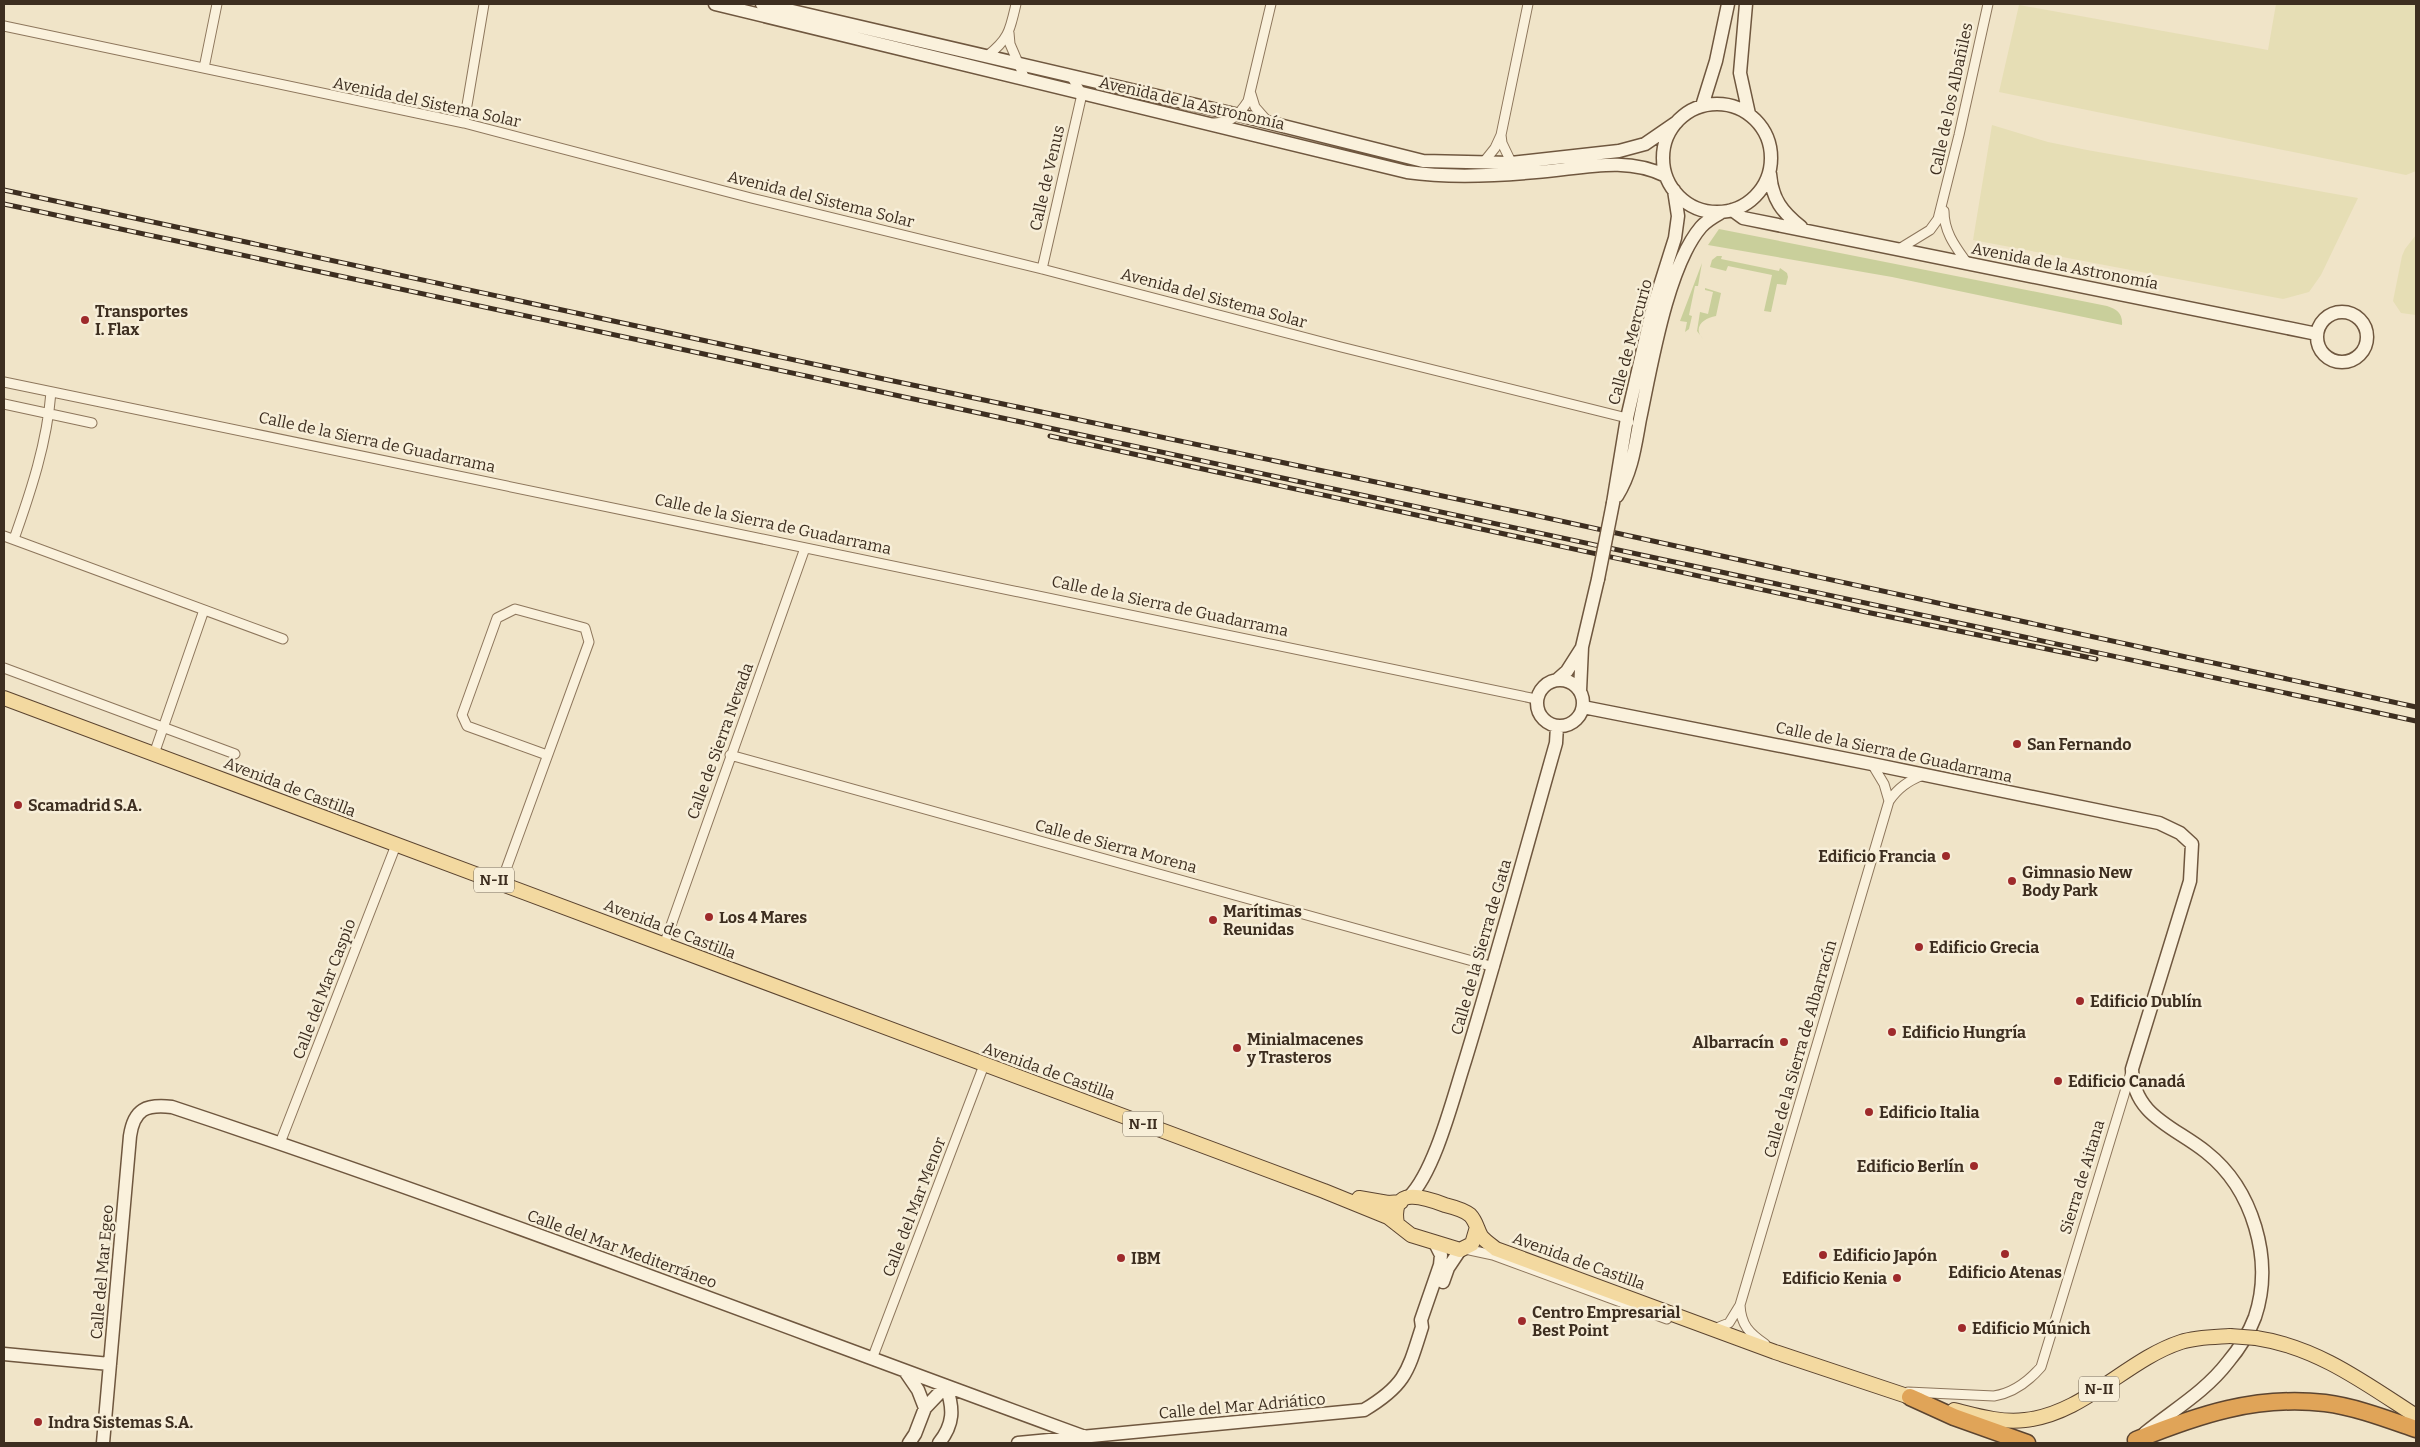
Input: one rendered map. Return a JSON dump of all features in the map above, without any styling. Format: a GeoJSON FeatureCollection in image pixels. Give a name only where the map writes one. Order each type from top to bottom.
{"type":"FeatureCollection","features":[{"type":"Feature","properties":{"kind":"highway"},"geometry":{"type":"LineString","coordinates":[[1910,1397],[1954,1417],[2027,1443]]}},
{"type":"Feature","properties":{"kind":"highway"},"geometry":{"type":"LineString","coordinates":[[2134,1442],[2212,1412],[2262,1402],[2324,1403],[2356,1410],[2416,1429]]}},
{"type":"Feature","properties":{"kind":"main road","name":"Avenida de Castilla"},"geometry":{"type":"LineString","coordinates":[[4,698],[1324,1191],[1372,1210],[1397,1224]]}},
{"type":"Feature","properties":{"kind":"main road","name":"Avenida de Castilla"},"geometry":{"type":"LineString","coordinates":[[1324,1191],[1388,1203],[1405,1199]]}},
{"type":"Feature","properties":{"kind":"main road","name":"N-II"},"geometry":{"type":"LineString","coordinates":[[1405,1199],[1417,1195],[1466,1212],[1471,1216],[1477,1227]]}},
{"type":"Feature","properties":{"kind":"main road"},"geometry":{"type":"LineString","coordinates":[[1397,1224],[1398,1209],[1405,1199]]}},
{"type":"Feature","properties":{"kind":"main road","name":"N-II"},"geometry":{"type":"LineString","coordinates":[[1397,1224],[1411,1235],[1462,1250]]}},
{"type":"Feature","properties":{"kind":"main road","name":"Avenida de Castilla"},"geometry":{"type":"LineString","coordinates":[[1477,1227],[1482,1238],[1496,1249],[1713,1329]]}},
{"type":"Feature","properties":{"kind":"main road"},"geometry":{"type":"LineString","coordinates":[[1462,1250],[1472,1244],[1477,1227]]}},
{"type":"Feature","properties":{"kind":"main road","name":"N-II"},"geometry":{"type":"LineString","coordinates":[[1713,1329],[1892,1392],[1992,1419],[2026,1420],[2047,1416],[2065,1408],[2167,1348],[2182,1342],[2230,1336],[2256,1338],[2282,1342],[2330,1362],[2416,1416]]}},
{"type":"Feature","properties":{"kind":"street"},"geometry":{"type":"LineString","coordinates":[[204,68],[217,4]]}},
{"type":"Feature","properties":{"kind":"street"},"geometry":{"type":"LineString","coordinates":[[464,123],[484,4]]}},
{"type":"Feature","properties":{"kind":"street","name":"Avenida de la Astronomía"},"geometry":{"type":"LineString","coordinates":[[715,4],[1407,172],[1455,176],[1619,151],[1645,144],[1677,122]]}},
{"type":"Feature","properties":{"kind":"street","name":"Avenida de la Astronomía"},"geometry":{"type":"LineString","coordinates":[[762,4],[1239,115],[1423,161],[1483,163],[1515,168],[1620,164],[1645,166],[1666,176]]}},
{"type":"Feature","properties":{"kind":"street"},"geometry":{"type":"LineString","coordinates":[[986,56],[1004,42],[1009,33],[1016,4]]}},
{"type":"Feature","properties":{"kind":"street"},"geometry":{"type":"LineString","coordinates":[[1201,122],[1217,123],[1228,121],[1239,115],[1251,94],[1271,4]]}},
{"type":"Feature","properties":{"kind":"street"},"geometry":{"type":"LineString","coordinates":[[1483,163],[1495,148],[1501,135],[1528,4]]}},
{"type":"Feature","properties":{"kind":"street"},"geometry":{"type":"LineString","coordinates":[[1702,106],[1718,52],[1728,4]]}},
{"type":"Feature","properties":{"kind":"street"},"geometry":{"type":"LineString","coordinates":[[1746,4],[1740,73],[1749,114]]}},
{"type":"Feature","properties":{"kind":"street","name":"Calle de los Albañiles"},"geometry":{"type":"LineString","coordinates":[[1899,249],[1930,230],[1938,219],[1944,200],[1988,4]]}},
{"type":"Feature","properties":{"kind":"street","name":"Avenida del Sistema Solar"},"geometry":{"type":"LineString","coordinates":[[4,26],[464,123],[751,198],[1042,268],[1341,347],[1627,418]]}},
{"type":"Feature","properties":{"kind":"street"},"geometry":{"type":"LineString","coordinates":[[1009,33],[1010,44],[1025,79]]}},
{"type":"Feature","properties":{"kind":"street"},"geometry":{"type":"LineString","coordinates":[[1071,76],[1082,94],[1092,87],[1106,84]]}},
{"type":"Feature","properties":{"kind":"street","name":"Calle de Venus"},"geometry":{"type":"LineString","coordinates":[[1042,268],[1082,94]]}},
{"type":"Feature","properties":{"kind":"street"},"geometry":{"type":"LineString","coordinates":[[1251,94],[1255,107],[1269,123]]}},
{"type":"Feature","properties":{"kind":"street"},"geometry":{"type":"LineString","coordinates":[[1720,104],[1735,107],[1749,114],[1763,129],[1769,142],[1772,157],[1770,172],[1764,186],[1753,198],[1727,211],[1704,210],[1687,202],[1674,190],[1666,176],[1663,157],[1667,138],[1677,122],[1702,106],[1720,104]]}},
{"type":"Feature","properties":{"kind":"street"},"geometry":{"type":"LineString","coordinates":[[1501,135],[1502,144],[1515,168]]}},
{"type":"Feature","properties":{"kind":"street","name":"Avenida de la Astronomía"},"geometry":{"type":"LineString","coordinates":[[1770,172],[1771,188],[1777,204],[1787,216],[1805,230]]}},
{"type":"Feature","properties":{"kind":"street","name":"Calle de Mercurio"},"geometry":{"type":"LineString","coordinates":[[1582,647],[1598,580],[1627,418],[1652,311],[1675,238],[1678,216],[1674,190]]}},
{"type":"Feature","properties":{"kind":"street","name":"Calle de los Albañiles"},"geometry":{"type":"LineString","coordinates":[[1944,200],[1944,221],[1948,234],[1967,263]]}},
{"type":"Feature","properties":{"kind":"street","name":"Avenida de la Astronomía"},"geometry":{"type":"LineString","coordinates":[[1727,211],[1743,218],[2317,334]]}},
{"type":"Feature","properties":{"kind":"street","name":"Calle de Mercurio"},"geometry":{"type":"LineString","coordinates":[[1613,503],[1629,473],[1662,319],[1681,265],[1692,239],[1702,226],[1727,211]]}},
{"type":"Feature","properties":{"kind":"street","name":"Calle de la Sierra de Guadarrama"},"geometry":{"type":"LineString","coordinates":[[4,382],[1536,699]]}},
{"type":"Feature","properties":{"kind":"street"},"geometry":{"type":"LineString","coordinates":[[14,539],[34,482],[49,413],[51,392]]}},
{"type":"Feature","properties":{"kind":"street"},"geometry":{"type":"LineString","coordinates":[[1634,449],[1631,425],[1627,418],[1645,393]]}},
{"type":"Feature","properties":{"kind":"street"},"geometry":{"type":"LineString","coordinates":[[4,404],[92,423]]}},
{"type":"Feature","properties":{"kind":"street"},"geometry":{"type":"LineString","coordinates":[[4,536],[283,639]]}},
{"type":"Feature","properties":{"kind":"street","name":"Calle de Sierra Nevada"},"geometry":{"type":"LineString","coordinates":[[664,945],[805,548]]}},
{"type":"Feature","properties":{"kind":"street"},"geometry":{"type":"LineString","coordinates":[[501,883],[589,642],[585,628],[515,609],[497,618],[462,715],[467,726],[547,754]]}},
{"type":"Feature","properties":{"kind":"street"},"geometry":{"type":"LineString","coordinates":[[154,754],[204,610]]}},
{"type":"Feature","properties":{"kind":"street"},"geometry":{"type":"LineString","coordinates":[[1582,647],[1580,690],[1583,707],[1573,723],[1557,726],[1548,724],[1536,709],[1536,699],[1540,690],[1567,671],[1582,647]]}},
{"type":"Feature","properties":{"kind":"street"},"geometry":{"type":"LineString","coordinates":[[4,668],[235,754]]}},
{"type":"Feature","properties":{"kind":"street"},"geometry":{"type":"LineString","coordinates":[[1558,679],[1568,681],[1580,690]]}},
{"type":"Feature","properties":{"kind":"street","name":"Calle de la Sierra de Guadarrama"},"geometry":{"type":"LineString","coordinates":[[1583,707],[1924,774],[2159,823],[2180,833],[2192,844]]}},
{"type":"Feature","properties":{"kind":"street","name":"Calle de la Sierra de Gata"},"geometry":{"type":"LineString","coordinates":[[1405,1199],[1426,1174],[1454,1096],[1494,967],[1556,743],[1557,726]]}},
{"type":"Feature","properties":{"kind":"street","name":"Calle de Sierra Morena"},"geometry":{"type":"LineString","coordinates":[[730,755],[1494,967]]}},
{"type":"Feature","properties":{"kind":"street"},"geometry":{"type":"LineString","coordinates":[[1872,764],[1884,784],[1889,801]]}},
{"type":"Feature","properties":{"kind":"street","name":"Calle de la Sierra de Albarracín"},"geometry":{"type":"LineString","coordinates":[[1713,1329],[1728,1323],[1740,1305],[1889,801],[1897,790],[1910,780],[1924,774]]}},
{"type":"Feature","properties":{"kind":"street","name":"Sierra de Aitana"},"geometry":{"type":"LineString","coordinates":[[1892,1392],[1994,1396],[2004,1394],[2024,1384],[2041,1367],[2190,881],[2192,844]]}},
{"type":"Feature","properties":{"kind":"street","name":"Calle del Mar Caspio"},"geometry":{"type":"LineString","coordinates":[[280,1143],[396,845]]}},
{"type":"Feature","properties":{"kind":"street","name":"Calle del Mar Menor"},"geometry":{"type":"LineString","coordinates":[[872,1358],[984,1065]]}},
{"type":"Feature","properties":{"kind":"street"},"geometry":{"type":"LineString","coordinates":[[2132,1069],[2134,1089],[2146,1108],[2156,1118],[2206,1152],[2233,1180],[2247,1204],[2256,1230],[2260,1275],[2255,1316],[2239,1347],[2228,1363],[2203,1389],[2134,1442]]}},
{"type":"Feature","properties":{"kind":"street","name":"Calle del Mar Mediterráneo"},"geometry":{"type":"LineString","coordinates":[[144,1109],[154,1105],[172,1107],[280,1143],[658,1278],[1085,1437]]}},
{"type":"Feature","properties":{"kind":"street","name":"Calle del Mar Egeo"},"geometry":{"type":"LineString","coordinates":[[104,1443],[130,1136],[132,1123],[144,1109]]}},
{"type":"Feature","properties":{"kind":"street"},"geometry":{"type":"LineString","coordinates":[[1426,1174],[1429,1190],[1437,1202]]}},
{"type":"Feature","properties":{"kind":"street","name":"Calle del Mar Adriático"},"geometry":{"type":"LineString","coordinates":[[1018,1443],[1364,1410],[1395,1390],[1408,1370],[1422,1327],[1421,1320],[1440,1265],[1441,1255],[1435,1243]]}},
{"type":"Feature","properties":{"kind":"street","name":"Calle del Mar Adriático"},"geometry":{"type":"LineString","coordinates":[[1422,1327],[1428,1322],[1448,1268],[1462,1250]]}},
{"type":"Feature","properties":{"kind":"street","name":"Avenida de Castilla"},"geometry":{"type":"LineString","coordinates":[[1462,1250],[1493,1256],[1689,1327],[1713,1329]]}},
{"type":"Feature","properties":{"kind":"street"},"geometry":{"type":"LineString","coordinates":[[1740,1305],[1744,1326],[1776,1352]]}},
{"type":"Feature","properties":{"kind":"street"},"geometry":{"type":"LineString","coordinates":[[4,1354],[110,1364]]}},
{"type":"Feature","properties":{"kind":"street"},"geometry":{"type":"LineString","coordinates":[[905,1371],[918,1390],[925,1408]]}},
{"type":"Feature","properties":{"kind":"street"},"geometry":{"type":"LineString","coordinates":[[909,1443],[915,1434],[925,1408],[946,1386]]}},
{"type":"Feature","properties":{"kind":"street"},"geometry":{"type":"LineString","coordinates":[[938,1443],[947,1434],[953,1414],[946,1386]]}},
{"type":"Feature","properties":{"kind":"shaded area"},"geometry":{"type":"Polygon","coordinates":[[[2276,4],[2416,4],[2416,171],[2406,175],[1999,92],[2019,5],[2268,50],[2276,4]]]}},
{"type":"Feature","properties":{"kind":"shaded area"},"geometry":{"type":"Polygon","coordinates":[[[1992,125],[2048,142],[2087,150],[2358,198],[2321,275],[2309,292],[2283,299],[1973,240],[1992,125]]]}},
{"type":"Feature","properties":{"kind":"shaded area"},"geometry":{"type":"Polygon","coordinates":[[[2416,235],[2416,315],[2401,313],[2393,301],[2402,256],[2416,235]]]}},
{"type":"Feature","properties":{"kind":"green space"},"geometry":{"type":"Polygon","coordinates":[[[1719,229],[2107,306],[2119,312],[2122,325],[1892,277],[1708,245],[1719,229]]]}},
{"type":"Feature","properties":{"kind":"green space"},"geometry":{"type":"Polygon","coordinates":[[[1717,256],[1722,256],[1721,259],[1779,271],[1780,268],[1787,273],[1786,285],[1777,284],[1771,312],[1764,311],[1772,275],[1728,266],[1726,271],[1710,267],[1712,260],[1717,256]]]}},
{"type":"Feature","properties":{"kind":"green space"},"geometry":{"type":"Polygon","coordinates":[[[1702,263],[1698,286],[1695,286],[1689,315],[1692,316],[1689,329],[1685,332],[1687,322],[1680,321],[1702,263]]]}},
{"type":"Feature","properties":{"kind":"green space"},"geometry":{"type":"Polygon","coordinates":[[[1705,288],[1721,293],[1716,316],[1707,319],[1701,324],[1699,327],[1700,335],[1697,331],[1700,312],[1708,314],[1713,292],[1705,290],[1705,288]]]}},
{"type":"Feature","properties":{"kind":"railway"},"geometry":{"type":"LineString","coordinates":[[4,190],[860,374],[1524,513],[2416,707]]}},
{"type":"Feature","properties":{"kind":"railway"},"geometry":{"type":"LineString","coordinates":[[4,204],[2416,721]]}},
{"type":"Feature","properties":{"kind":"railway"},"geometry":{"type":"LineString","coordinates":[[1050,436],[1866,612],[2096,659]]}},
{"type":"Feature","properties":{"kind":"place","name":"Transportes I. Flax"},"geometry":{"type":"Point","coordinates":[85,320]}},
{"type":"Feature","properties":{"kind":"place","name":"San Fernando"},"geometry":{"type":"Point","coordinates":[2017,744]}},
{"type":"Feature","properties":{"kind":"place","name":"Scamadrid S.A."},"geometry":{"type":"Point","coordinates":[18,805]}},
{"type":"Feature","properties":{"kind":"place","name":"Edificio Francia"},"geometry":{"type":"Point","coordinates":[1946,856]}},
{"type":"Feature","properties":{"kind":"place","name":"Gimnasio New Body Park"},"geometry":{"type":"Point","coordinates":[2012,881]}},
{"type":"Feature","properties":{"kind":"place","name":"Los 4 Mares"},"geometry":{"type":"Point","coordinates":[709,917]}},
{"type":"Feature","properties":{"kind":"place","name":"Marítimas Reunidas"},"geometry":{"type":"Point","coordinates":[1213,920]}},
{"type":"Feature","properties":{"kind":"place","name":"Edificio Grecia"},"geometry":{"type":"Point","coordinates":[1919,947]}},
{"type":"Feature","properties":{"kind":"place","name":"Edificio Dublín"},"geometry":{"type":"Point","coordinates":[2080,1001]}},
{"type":"Feature","properties":{"kind":"place","name":"Edificio Hungría"},"geometry":{"type":"Point","coordinates":[1892,1032]}},
{"type":"Feature","properties":{"kind":"place","name":"Albarracín"},"geometry":{"type":"Point","coordinates":[1784,1042]}},
{"type":"Feature","properties":{"kind":"place","name":"Minialmacenes y Trasteros"},"geometry":{"type":"Point","coordinates":[1237,1048]}},
{"type":"Feature","properties":{"kind":"place","name":"Edificio Canadá"},"geometry":{"type":"Point","coordinates":[2058,1081]}},
{"type":"Feature","properties":{"kind":"place","name":"Edificio Italia"},"geometry":{"type":"Point","coordinates":[1869,1112]}},
{"type":"Feature","properties":{"kind":"place","name":"Edificio Berlín"},"geometry":{"type":"Point","coordinates":[1974,1166]}},
{"type":"Feature","properties":{"kind":"place","name":"Edificio Atenas"},"geometry":{"type":"Point","coordinates":[2005,1254]}},
{"type":"Feature","properties":{"kind":"place","name":"Edificio Japón"},"geometry":{"type":"Point","coordinates":[1823,1255]}},
{"type":"Feature","properties":{"kind":"place","name":"IBM"},"geometry":{"type":"Point","coordinates":[1121,1258]}},
{"type":"Feature","properties":{"kind":"place","name":"Edificio Kenia"},"geometry":{"type":"Point","coordinates":[1897,1278]}},
{"type":"Feature","properties":{"kind":"place","name":"Centro Empresarial Best Point"},"geometry":{"type":"Point","coordinates":[1522,1321]}},
{"type":"Feature","properties":{"kind":"place","name":"Edificio Múnich"},"geometry":{"type":"Point","coordinates":[1962,1328]}},
{"type":"Feature","properties":{"kind":"place","name":"Indra Sistemas S.A."},"geometry":{"type":"Point","coordinates":[38,1422]}}]}
